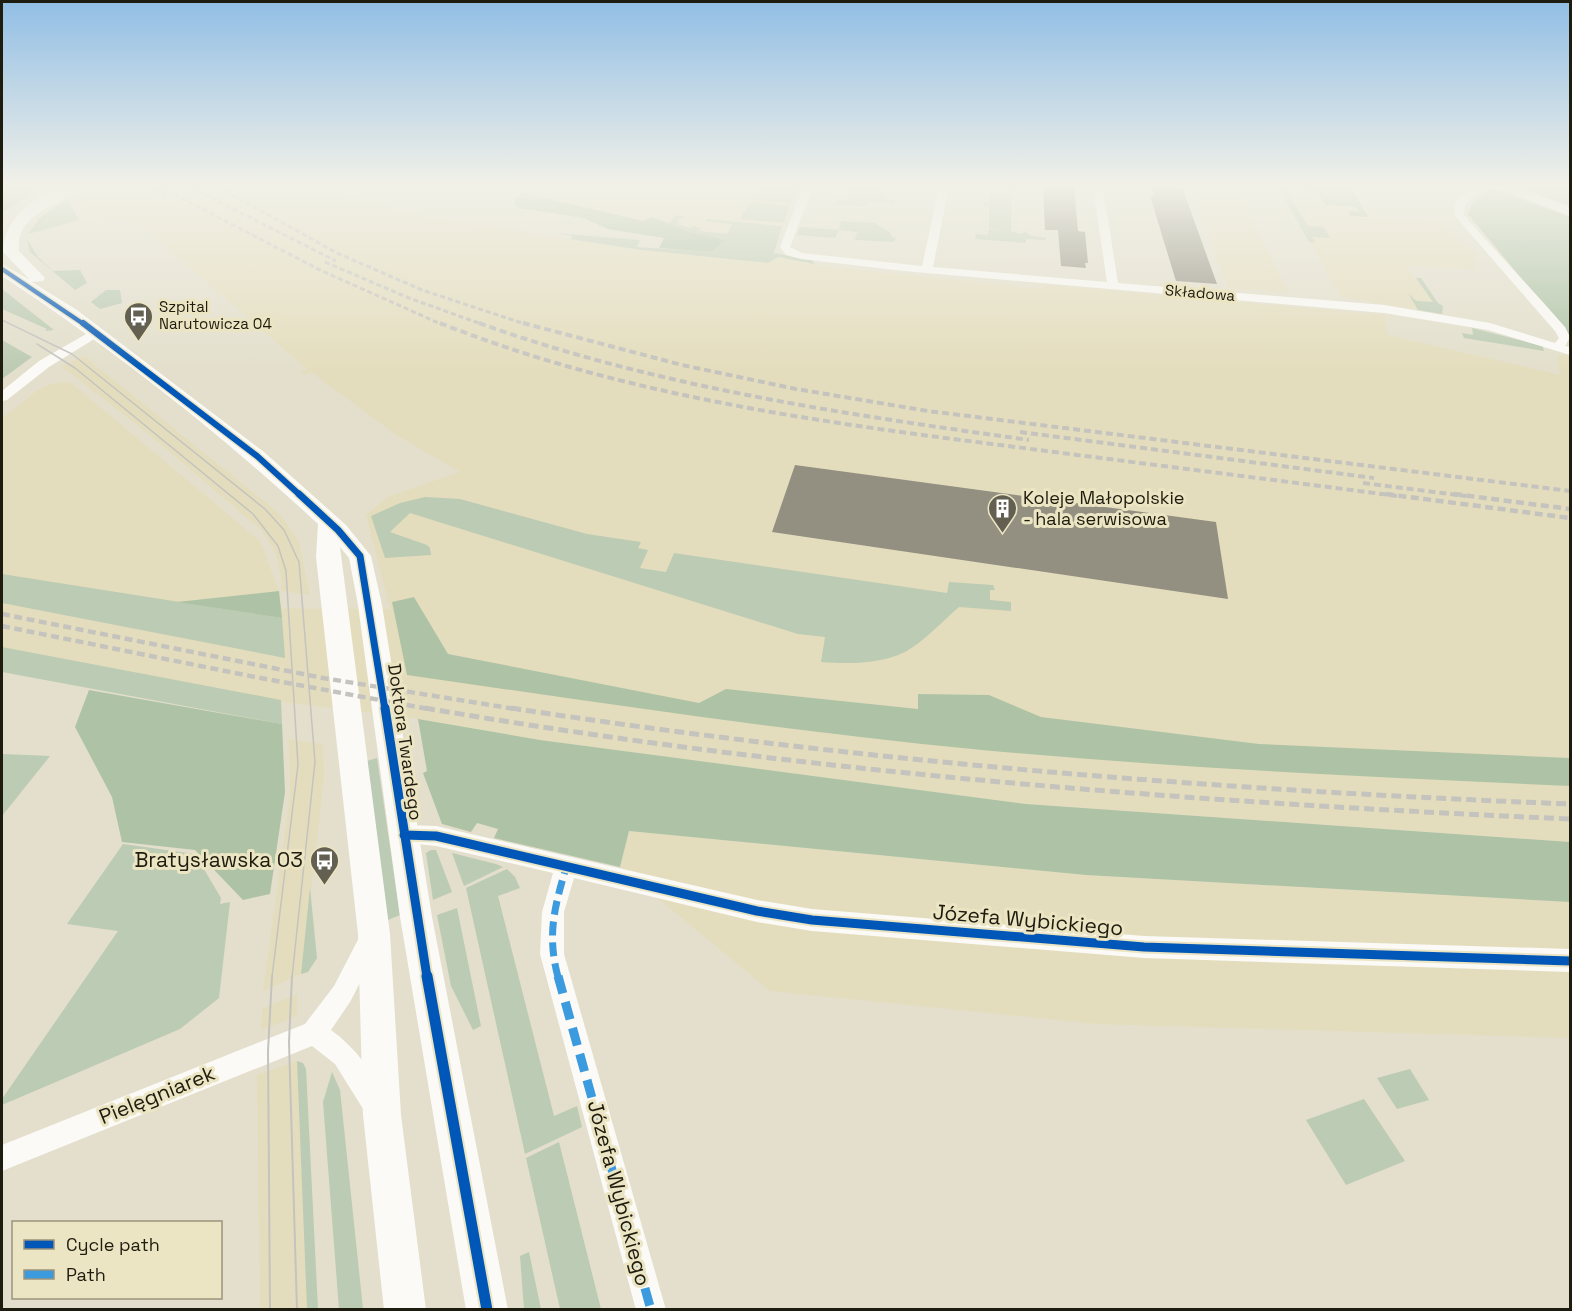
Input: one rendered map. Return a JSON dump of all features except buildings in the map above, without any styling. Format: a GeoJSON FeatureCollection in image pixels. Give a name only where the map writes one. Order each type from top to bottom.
{"type":"FeatureCollection","features":[{"type":"Feature","properties":{"kind":"street"},"geometry":{"type":"LineString","coordinates":[[11,248],[11,252],[36,276],[46,297]]}},
{"type":"Feature","properties":{"kind":"street","name":"Składowa"},"geometry":{"type":"LineString","coordinates":[[785,248],[790,253],[827,260],[1401,312],[1505,330],[1570,351]]}},
{"type":"Feature","properties":{"kind":"street"},"geometry":{"type":"LineString","coordinates":[[927,269],[931,248]]}},
{"type":"Feature","properties":{"kind":"street"},"geometry":{"type":"LineString","coordinates":[[1107,248],[1113,285]]}},
{"type":"Feature","properties":{"kind":"street"},"geometry":{"type":"LineString","coordinates":[[1487,248],[1495,258],[1509,268],[1561,330],[1565,338],[1558,347]]}},
{"type":"Feature","properties":{"kind":"street","name":"Doktora Twardego"},"geometry":{"type":"LineString","coordinates":[[2,269],[46,297],[257,456],[351,543],[360,556],[370,605],[416,917],[488,1310]]}},
{"type":"Feature","properties":{"kind":"street"},"geometry":{"type":"LineString","coordinates":[[2,397],[44,364],[95,333]]}},
{"type":"Feature","properties":{"kind":"street"},"geometry":{"type":"LineString","coordinates":[[329,522],[327,542],[374,933],[382,1115],[405,1310]]}},
{"type":"Feature","properties":{"kind":"street","name":"Józefa Wybickiego"},"geometry":{"type":"LineString","coordinates":[[404,835],[426,834],[757,911],[812,920],[1144,947],[1570,961]]}},
{"type":"Feature","properties":{"kind":"street","name":"Józefa Wybickiego"},"geometry":{"type":"LineString","coordinates":[[566,868],[554,905],[552,954],[651,1310]]}},
{"type":"Feature","properties":{"kind":"street"},"geometry":{"type":"LineString","coordinates":[[374,933],[342,994],[314,1033],[344,1055],[382,1115]]}},
{"type":"Feature","properties":{"kind":"street","name":"Pielęgniarek"},"geometry":{"type":"LineString","coordinates":[[2,1158],[314,1033]]}},
{"type":"Feature","properties":{"kind":"shaded area"},"geometry":{"type":"Polygon","coordinates":[[[167,248],[656,248],[711,252],[707,248],[776,248],[773,256],[839,268],[1041,289],[1045,285],[1385,315],[1388,335],[1560,375],[1557,354],[1570,357],[1570,842],[1026,804],[540,740],[418,719],[129,683],[2,661],[2,418],[38,390],[51,384],[70,382],[260,541],[279,591],[193,601],[231,608],[390,609],[366,515],[387,497],[460,472],[396,435],[311,372],[304,375],[301,372],[307,369],[167,248]]]}},
{"type":"Feature","properties":{"kind":"shaded area"},"geometry":{"type":"Polygon","coordinates":[[[1213,248],[1266,248],[1288,292],[1228,288],[1213,248]]]}},
{"type":"Feature","properties":{"kind":"shaded area"},"geometry":{"type":"Polygon","coordinates":[[[1314,248],[1471,248],[1477,251],[1473,261],[1479,270],[1406,266],[1442,314],[1342,297],[1314,248]]]}},
{"type":"Feature","properties":{"kind":"shaded area"},"geometry":{"type":"Polygon","coordinates":[[[84,356],[281,515],[299,542],[310,595],[281,591],[281,575],[275,552],[261,530],[150,435],[61,366],[84,356]]]}},
{"type":"Feature","properties":{"kind":"shaded area"},"geometry":{"type":"Polygon","coordinates":[[[289,739],[323,744],[324,776],[301,974],[263,991],[290,795],[289,739]]]}},
{"type":"Feature","properties":{"kind":"shaded area"},"geometry":{"type":"Polygon","coordinates":[[[629,831],[1086,875],[1570,902],[1570,1038],[1097,1024],[770,991],[620,867],[629,831]]]}},
{"type":"Feature","properties":{"kind":"shaded area"},"geometry":{"type":"Polygon","coordinates":[[[297,994],[297,1016],[261,1030],[262,1009],[297,994]]]}},
{"type":"Feature","properties":{"kind":"shaded area"},"geometry":{"type":"Polygon","coordinates":[[[297,1061],[307,1309],[260,1309],[257,1075],[297,1061]]]}},
{"type":"Feature","properties":{"kind":"green space"},"geometry":{"type":"Polygon","coordinates":[[[29,248],[33,248],[38,257],[53,271],[80,270],[87,283],[75,290],[30,252],[29,248]]]}},
{"type":"Feature","properties":{"kind":"green space"},"geometry":{"type":"Polygon","coordinates":[[[630,248],[711,252],[707,248],[775,248],[774,253],[812,260],[815,264],[778,257],[768,263],[630,248]]]}},
{"type":"Feature","properties":{"kind":"green space"},"geometry":{"type":"Polygon","coordinates":[[[661,248],[715,248],[711,252],[661,248]]]}},
{"type":"Feature","properties":{"kind":"green space"},"geometry":{"type":"Polygon","coordinates":[[[1496,248],[1570,248],[1570,337],[1496,248]]]}},
{"type":"Feature","properties":{"kind":"green space"},"geometry":{"type":"Polygon","coordinates":[[[1416,278],[1421,278],[1438,303],[1443,306],[1442,314],[1418,310],[1408,293],[1416,301],[1433,302],[1416,278]]]}},
{"type":"Feature","properties":{"kind":"green space"},"geometry":{"type":"Polygon","coordinates":[[[2,289],[54,330],[45,331],[47,329],[2,309],[2,289]]]}},
{"type":"Feature","properties":{"kind":"green space"},"geometry":{"type":"Polygon","coordinates":[[[106,290],[120,290],[122,303],[100,309],[91,302],[106,290]]]}},
{"type":"Feature","properties":{"kind":"green space"},"geometry":{"type":"Polygon","coordinates":[[[1472,328],[1547,347],[1543,347],[1544,351],[1464,338],[1462,333],[1473,335],[1472,328]]]}},
{"type":"Feature","properties":{"kind":"green space"},"geometry":{"type":"Polygon","coordinates":[[[2,340],[32,357],[2,379],[2,340]]]}},
{"type":"Feature","properties":{"kind":"green space"},"geometry":{"type":"Polygon","coordinates":[[[425,497],[460,499],[587,534],[641,542],[638,548],[648,550],[640,568],[666,572],[674,553],[947,593],[949,582],[993,585],[995,590],[990,590],[990,600],[1011,602],[1011,611],[959,607],[925,638],[903,653],[868,662],[821,662],[825,637],[798,634],[410,513],[390,532],[427,545],[431,555],[385,558],[371,516],[400,503],[425,497]]]}},
{"type":"Feature","properties":{"kind":"green space"},"geometry":{"type":"Polygon","coordinates":[[[2,574],[282,618],[285,658],[2,603],[2,574]]]}},
{"type":"Feature","properties":{"kind":"green space"},"geometry":{"type":"Polygon","coordinates":[[[279,591],[282,618],[177,602],[279,591]]]}},
{"type":"Feature","properties":{"kind":"green space"},"geometry":{"type":"Polygon","coordinates":[[[414,597],[448,654],[699,703],[726,689],[918,709],[918,694],[989,695],[1041,717],[1259,744],[1570,758],[1570,786],[1196,767],[972,749],[760,725],[407,675],[392,602],[414,597]]]}},
{"type":"Feature","properties":{"kind":"green space"},"geometry":{"type":"Polygon","coordinates":[[[2,647],[281,700],[282,724],[2,672],[2,647]]]}},
{"type":"Feature","properties":{"kind":"green space"},"geometry":{"type":"Polygon","coordinates":[[[89,690],[282,724],[285,792],[270,894],[243,900],[195,850],[122,842],[112,797],[75,727],[89,690]]]}},
{"type":"Feature","properties":{"kind":"green space"},"geometry":{"type":"Polygon","coordinates":[[[418,719],[540,740],[1026,804],[1570,842],[1570,902],[1086,875],[629,831],[620,867],[494,838],[498,829],[477,823],[471,832],[442,824],[423,773],[427,771],[418,719]]]}},
{"type":"Feature","properties":{"kind":"green space"},"geometry":{"type":"Polygon","coordinates":[[[2,754],[50,756],[2,816],[2,754]]]}},
{"type":"Feature","properties":{"kind":"green space"},"geometry":{"type":"Polygon","coordinates":[[[377,758],[400,915],[388,920],[367,761],[377,758]]]}},
{"type":"Feature","properties":{"kind":"green space"},"geometry":{"type":"Polygon","coordinates":[[[123,844],[195,854],[221,898],[220,904],[230,902],[219,998],[180,1029],[2,1105],[2,1099],[118,931],[67,924],[123,844]]]}},
{"type":"Feature","properties":{"kind":"green space"},"geometry":{"type":"Polygon","coordinates":[[[436,850],[452,892],[433,900],[426,853],[436,850]]]}},
{"type":"Feature","properties":{"kind":"green space"},"geometry":{"type":"Polygon","coordinates":[[[452,853],[496,864],[503,867],[464,886],[452,853]]]}},
{"type":"Feature","properties":{"kind":"green space"},"geometry":{"type":"Polygon","coordinates":[[[507,869],[515,877],[520,888],[498,896],[554,1116],[577,1106],[582,1127],[525,1154],[466,888],[507,869]]]}},
{"type":"Feature","properties":{"kind":"green space"},"geometry":{"type":"Polygon","coordinates":[[[310,888],[317,958],[308,972],[301,974],[310,888]]]}},
{"type":"Feature","properties":{"kind":"green space"},"geometry":{"type":"Polygon","coordinates":[[[457,908],[481,1026],[473,1030],[451,986],[437,915],[457,908]]]}},
{"type":"Feature","properties":{"kind":"green space"},"geometry":{"type":"Polygon","coordinates":[[[297,1061],[303,1063],[306,1069],[318,1309],[307,1309],[297,1061]]]}},
{"type":"Feature","properties":{"kind":"green space"},"geometry":{"type":"Polygon","coordinates":[[[1410,1069],[1429,1100],[1397,1109],[1377,1078],[1410,1069]]]}},
{"type":"Feature","properties":{"kind":"green space"},"geometry":{"type":"Polygon","coordinates":[[[332,1072],[340,1090],[363,1309],[339,1309],[323,1102],[332,1072]]]}},
{"type":"Feature","properties":{"kind":"green space"},"geometry":{"type":"Polygon","coordinates":[[[1364,1099],[1405,1161],[1346,1185],[1306,1120],[1364,1099]]]}},
{"type":"Feature","properties":{"kind":"green space"},"geometry":{"type":"Polygon","coordinates":[[[559,1142],[601,1309],[560,1309],[526,1158],[559,1142]]]}},
{"type":"Feature","properties":{"kind":"green space"},"geometry":{"type":"Polygon","coordinates":[[[529,1252],[541,1309],[524,1309],[520,1256],[529,1252]]]}},
{"type":"Feature","properties":{"kind":"tram line"},"geometry":{"type":"LineString","coordinates":[[2,320],[72,354],[265,509],[284,530],[299,562],[315,762],[292,977]]}},
{"type":"Feature","properties":{"kind":"tram line"},"geometry":{"type":"LineString","coordinates":[[37,344],[75,368],[253,514],[278,546],[286,571],[298,765],[272,977]]}},
{"type":"Feature","properties":{"kind":"tram line"},"geometry":{"type":"LineString","coordinates":[[270,1310],[268,1051],[272,976]]}},
{"type":"Feature","properties":{"kind":"tram line"},"geometry":{"type":"LineString","coordinates":[[292,976],[289,1042],[297,1310]]}},
{"type":"Feature","properties":{"kind":"railway"},"geometry":{"type":"LineString","coordinates":[[278,248],[320,270],[443,325]]}},
{"type":"Feature","properties":{"kind":"railway"},"geometry":{"type":"LineString","coordinates":[[311,248],[336,261]]}},
{"type":"Feature","properties":{"kind":"railway"},"geometry":{"type":"LineString","coordinates":[[328,248],[422,290],[528,325]]}},
{"type":"Feature","properties":{"kind":"railway"},"geometry":{"type":"LineString","coordinates":[[325,262],[409,298],[484,325]]}},
{"type":"Feature","properties":{"kind":"railway"},"geometry":{"type":"LineString","coordinates":[[440,323],[508,348],[578,369],[720,403],[936,437],[1397,496]]}},
{"type":"Feature","properties":{"kind":"railway"},"geometry":{"type":"LineString","coordinates":[[479,323],[614,365],[751,396],[890,420],[1029,440]]}},
{"type":"Feature","properties":{"kind":"railway"},"geometry":{"type":"LineString","coordinates":[[523,323],[682,365],[796,389],[928,411],[1570,491]]}},
{"type":"Feature","properties":{"kind":"railway"},"geometry":{"type":"LineString","coordinates":[[1020,432],[1374,478]]}},
{"type":"Feature","properties":{"kind":"railway"},"geometry":{"type":"LineString","coordinates":[[1363,483],[1466,496]]}},
{"type":"Feature","properties":{"kind":"railway"},"geometry":{"type":"LineString","coordinates":[[1386,494],[1570,518]]}},
{"type":"Feature","properties":{"kind":"railway"},"geometry":{"type":"LineString","coordinates":[[1454,494],[1570,509]]}},
{"type":"Feature","properties":{"kind":"railway"},"geometry":{"type":"LineString","coordinates":[[2,614],[323,678],[521,710]]}},
{"type":"Feature","properties":{"kind":"railway"},"geometry":{"type":"LineString","coordinates":[[2,626],[434,710]]}},
{"type":"Feature","properties":{"kind":"railway"},"geometry":{"type":"LineString","coordinates":[[425,708],[567,731],[710,750],[996,782],[1283,804],[1570,819]]}},
{"type":"Feature","properties":{"kind":"railway"},"geometry":{"type":"LineString","coordinates":[[511,708],[775,744],[1039,771],[1304,791],[1570,804]]}},
{"type":"Feature","properties":{"kind":"marked path"},"geometry":{"type":"LineString","coordinates":[[566,868],[553,912],[552,954],[651,1310]]}},
{"type":"Feature","properties":{"kind":"cycle path"},"geometry":{"type":"LineString","coordinates":[[2,269],[71,314],[257,456],[338,530],[360,556],[370,605],[416,917],[487,1310]]}},
{"type":"Feature","properties":{"kind":"cycle path"},"geometry":{"type":"LineString","coordinates":[[404,835],[436,836],[757,911],[812,920],[1144,947],[1570,961]]}},
{"type":"Feature","properties":{"kind":"place","name":"Szpital Narutowicza 04"},"geometry":{"type":"Point","coordinates":[138,342]}},
{"type":"Feature","properties":{"kind":"place","name":"Koleje Małopolskie - hala serwisowa"},"geometry":{"type":"Point","coordinates":[1002,534]}},
{"type":"Feature","properties":{"kind":"place","name":"Bratysławska 03"},"geometry":{"type":"Point","coordinates":[324,886]}}]}
